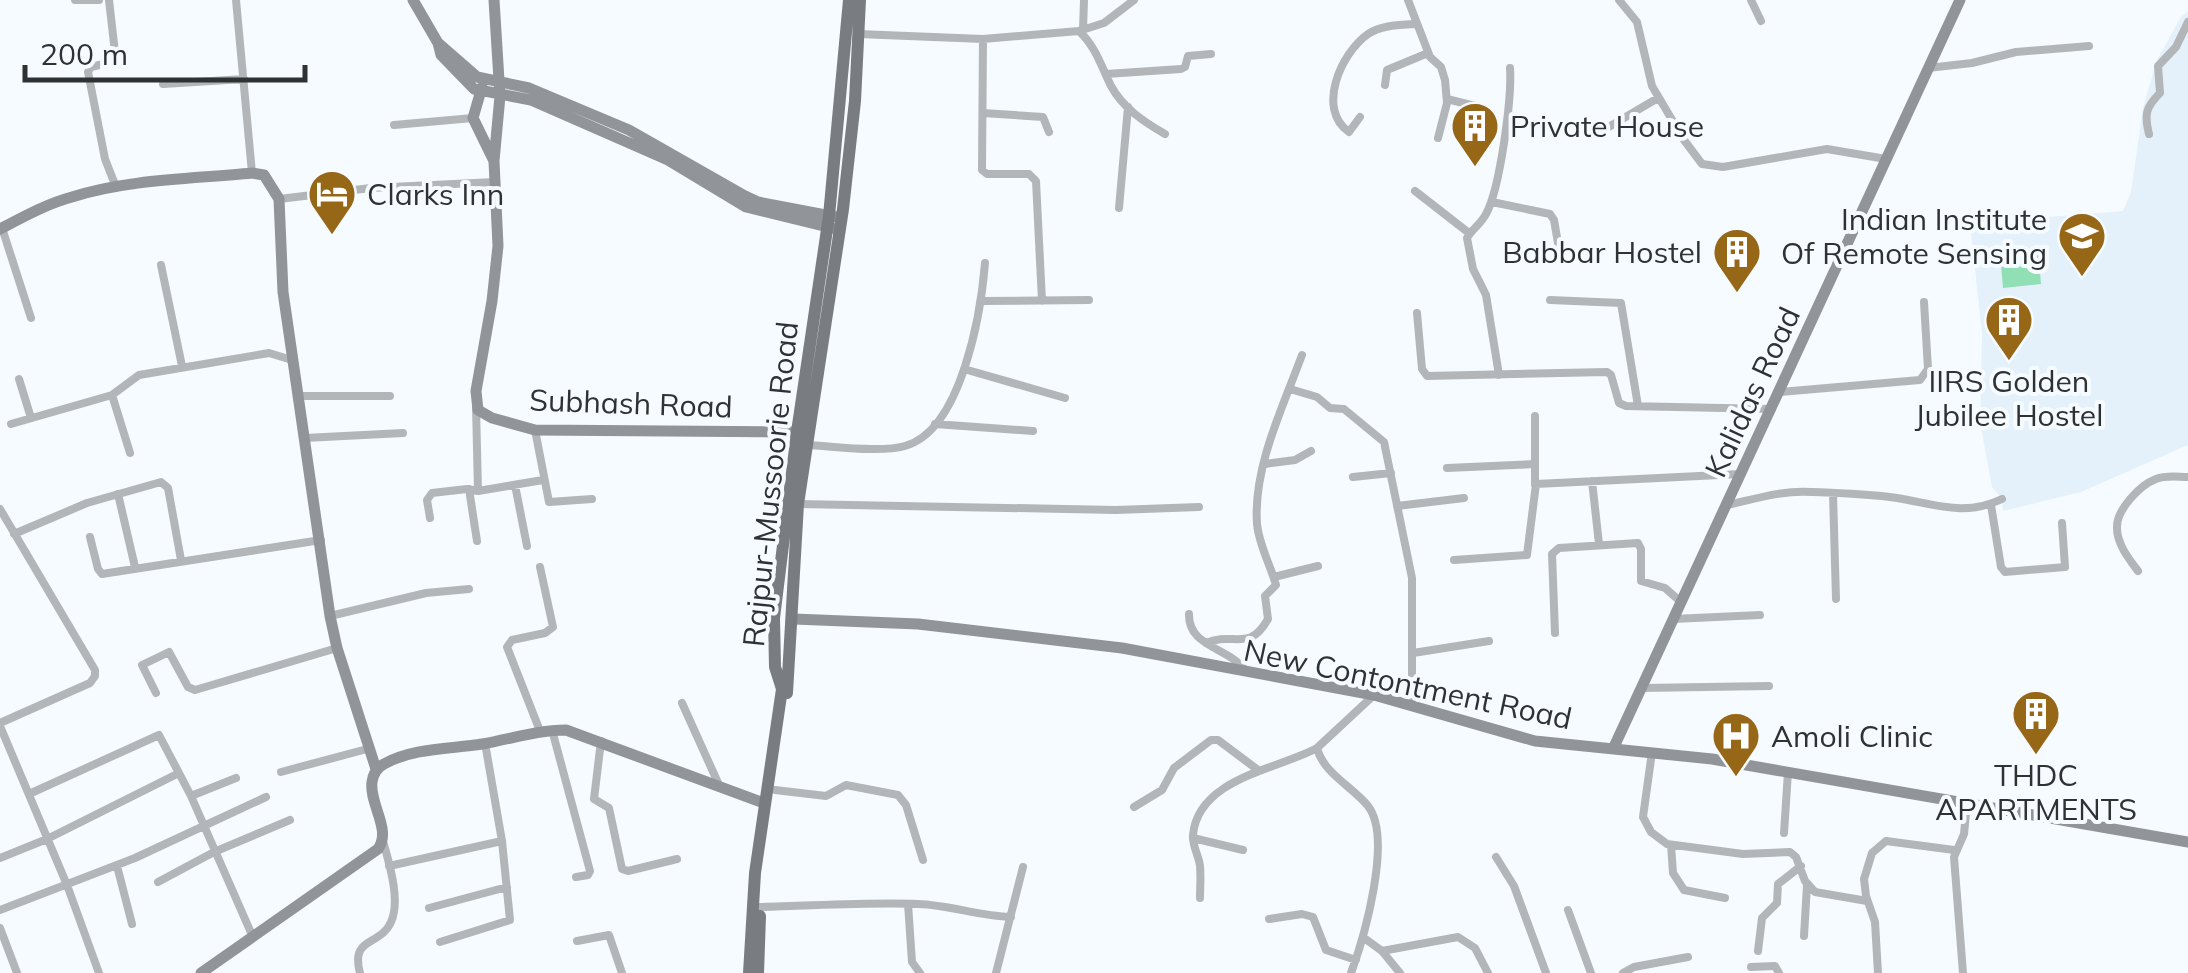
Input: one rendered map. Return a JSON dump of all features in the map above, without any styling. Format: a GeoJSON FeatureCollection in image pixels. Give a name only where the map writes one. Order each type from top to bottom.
{"type":"FeatureCollection","features":[{"type":"Feature","properties":{"kind":"main road","name":"Rajpur-Mussoorie Road"},"geometry":{"type":"LineString","coordinates":[[758,973],[762,868],[775,790],[793,620],[798,504],[834,223],[849,0]]}},
{"type":"Feature","properties":{"kind":"main road","name":"Rajpur-Mussoorie Road"},"geometry":{"type":"LineString","coordinates":[[749,973],[754,873],[780,722],[782,690],[776,667],[775,620],[796,432],[854,101],[860,0]]}},
{"type":"Feature","properties":{"kind":"main road"},"geometry":{"type":"LineString","coordinates":[[786,608],[793,620],[782,632],[775,620],[786,608]]}},
{"type":"Feature","properties":{"kind":"street"},"geometry":{"type":"LineString","coordinates":[[76,0],[99,0]]}},
{"type":"Feature","properties":{"kind":"street"},"geometry":{"type":"LineString","coordinates":[[109,0],[117,58],[113,63],[91,67],[88,72],[105,159],[116,188]]}},
{"type":"Feature","properties":{"kind":"street"},"geometry":{"type":"LineString","coordinates":[[236,0],[252,174]]}},
{"type":"Feature","properties":{"kind":"street"},"geometry":{"type":"LineString","coordinates":[[413,0],[441,55],[491,87],[531,100],[668,160],[746,208],[834,223]]}},
{"type":"Feature","properties":{"kind":"street"},"geometry":{"type":"LineString","coordinates":[[477,540],[476,399],[496,272],[491,87],[494,0]]}},
{"type":"Feature","properties":{"kind":"street"},"geometry":{"type":"LineString","coordinates":[[1084,0],[1081,30],[1095,49],[1116,94],[1147,124],[1165,134]]}},
{"type":"Feature","properties":{"kind":"street"},"geometry":{"type":"LineString","coordinates":[[1408,0],[1428,53],[1444,72],[1447,99],[1438,138]]}},
{"type":"Feature","properties":{"kind":"street"},"geometry":{"type":"LineString","coordinates":[[1619,0],[1637,22],[1648,76],[1658,98],[1696,158],[1707,166],[1723,167],[1827,149],[1886,159]]}},
{"type":"Feature","properties":{"kind":"street"},"geometry":{"type":"LineString","coordinates":[[1751,0],[1761,20]]}},
{"type":"Feature","properties":{"kind":"street","name":"Kalidas Road"},"geometry":{"type":"LineString","coordinates":[[1612,749],[1960,0]]}},
{"type":"Feature","properties":{"kind":"street"},"geometry":{"type":"LineString","coordinates":[[858,34],[983,39],[1081,30],[1104,23],[1129,2]]}},
{"type":"Feature","properties":{"kind":"street"},"geometry":{"type":"LineString","coordinates":[[2149,134],[2145,114],[2160,93],[2158,66],[2176,47],[2188,22]]}},
{"type":"Feature","properties":{"kind":"street"},"geometry":{"type":"LineString","coordinates":[[1360,117],[1353,130],[1343,128],[1334,100],[1336,79],[1357,44],[1372,31],[1415,24]]}},
{"type":"Feature","properties":{"kind":"street"},"geometry":{"type":"LineString","coordinates":[[983,39],[984,173],[1029,174],[1036,181],[1042,302]]}},
{"type":"Feature","properties":{"kind":"street"},"geometry":{"type":"LineString","coordinates":[[1928,68],[2016,52],[2089,46]]}},
{"type":"Feature","properties":{"kind":"street"},"geometry":{"type":"LineString","coordinates":[[1385,84],[1389,68],[1428,53]]}},
{"type":"Feature","properties":{"kind":"street"},"geometry":{"type":"LineString","coordinates":[[1106,74],[1181,69],[1189,55],[1211,54]]}},
{"type":"Feature","properties":{"kind":"street"},"geometry":{"type":"LineString","coordinates":[[1499,374],[1488,299],[1473,269],[1468,245],[1469,233],[1483,221],[1492,202],[1512,91],[1510,68]]}},
{"type":"Feature","properties":{"kind":"street"},"geometry":{"type":"LineString","coordinates":[[163,84],[244,79]]}},
{"type":"Feature","properties":{"kind":"street"},"geometry":{"type":"LineString","coordinates":[[473,118],[491,87]]}},
{"type":"Feature","properties":{"kind":"street"},"geometry":{"type":"LineString","coordinates":[[1607,128],[1658,98]]}},
{"type":"Feature","properties":{"kind":"street"},"geometry":{"type":"LineString","coordinates":[[1447,99],[1475,106]]}},
{"type":"Feature","properties":{"kind":"street"},"geometry":{"type":"LineString","coordinates":[[1119,208],[1128,107]]}},
{"type":"Feature","properties":{"kind":"street"},"geometry":{"type":"LineString","coordinates":[[983,113],[1043,117],[1049,132]]}},
{"type":"Feature","properties":{"kind":"street"},"geometry":{"type":"LineString","coordinates":[[394,125],[473,118]]}},
{"type":"Feature","properties":{"kind":"street"},"geometry":{"type":"LineString","coordinates":[[473,118],[494,161]]}},
{"type":"Feature","properties":{"kind":"street"},"geometry":{"type":"LineString","coordinates":[[30,318],[1,228],[38,209],[74,196],[116,188],[252,174],[264,175],[279,199],[282,292],[322,540],[330,616],[376,769],[372,792],[394,900],[392,921],[360,950],[360,973]]}},
{"type":"Feature","properties":{"kind":"street"},"geometry":{"type":"LineString","coordinates":[[279,199],[496,182]]}},
{"type":"Feature","properties":{"kind":"street"},"geometry":{"type":"LineString","coordinates":[[1415,191],[1469,233]]}},
{"type":"Feature","properties":{"kind":"street"},"geometry":{"type":"LineString","coordinates":[[1492,202],[1550,214],[1558,243]]}},
{"type":"Feature","properties":{"kind":"street"},"geometry":{"type":"LineString","coordinates":[[806,445],[906,446],[936,424],[964,369],[982,301],[985,264]]}},
{"type":"Feature","properties":{"kind":"street"},"geometry":{"type":"LineString","coordinates":[[161,265],[182,366]]}},
{"type":"Feature","properties":{"kind":"street"},"geometry":{"type":"LineString","coordinates":[[982,301],[1089,300]]}},
{"type":"Feature","properties":{"kind":"street"},"geometry":{"type":"LineString","coordinates":[[1550,300],[1620,303],[1638,406]]}},
{"type":"Feature","properties":{"kind":"street"},"geometry":{"type":"LineString","coordinates":[[1780,392],[1920,380],[1928,369],[1924,302]]}},
{"type":"Feature","properties":{"kind":"street"},"geometry":{"type":"LineString","coordinates":[[1417,313],[1425,374],[1607,372],[1611,374],[1619,403],[1772,409]]}},
{"type":"Feature","properties":{"kind":"street"},"geometry":{"type":"LineString","coordinates":[[11,424],[112,396],[140,375],[269,353],[292,360]]}},
{"type":"Feature","properties":{"kind":"street"},"geometry":{"type":"LineString","coordinates":[[1274,582],[1257,523],[1265,464],[1302,355]]}},
{"type":"Feature","properties":{"kind":"street"},"geometry":{"type":"LineString","coordinates":[[964,369],[1065,398]]}},
{"type":"Feature","properties":{"kind":"street"},"geometry":{"type":"LineString","coordinates":[[19,379],[31,418]]}},
{"type":"Feature","properties":{"kind":"street"},"geometry":{"type":"LineString","coordinates":[[1290,389],[1317,397],[1330,408],[1344,409],[1380,436],[1412,578],[1412,706]]}},
{"type":"Feature","properties":{"kind":"street"},"geometry":{"type":"LineString","coordinates":[[112,396],[130,453]]}},
{"type":"Feature","properties":{"kind":"street"},"geometry":{"type":"LineString","coordinates":[[298,396],[390,396]]}},
{"type":"Feature","properties":{"kind":"street","name":"Subhash Road"},"geometry":{"type":"LineString","coordinates":[[476,399],[478,410],[486,416],[535,430],[796,432]]}},
{"type":"Feature","properties":{"kind":"street"},"geometry":{"type":"LineString","coordinates":[[1454,560],[1527,555],[1535,484],[1535,416]]}},
{"type":"Feature","properties":{"kind":"street"},"geometry":{"type":"LineString","coordinates":[[936,424],[1033,430]]}},
{"type":"Feature","properties":{"kind":"street"},"geometry":{"type":"LineString","coordinates":[[535,430],[547,499],[552,504],[592,499]]}},
{"type":"Feature","properties":{"kind":"street"},"geometry":{"type":"LineString","coordinates":[[305,438],[403,433]]}},
{"type":"Feature","properties":{"kind":"street"},"geometry":{"type":"LineString","coordinates":[[1265,464],[1295,460],[1311,450]]}},
{"type":"Feature","properties":{"kind":"street"},"geometry":{"type":"LineString","coordinates":[[1447,468],[1535,464]]}},
{"type":"Feature","properties":{"kind":"street"},"geometry":{"type":"LineString","coordinates":[[1352,477],[1391,473]]}},
{"type":"Feature","properties":{"kind":"street"},"geometry":{"type":"LineString","coordinates":[[1535,484],[1740,474]]}},
{"type":"Feature","properties":{"kind":"street"},"geometry":{"type":"LineString","coordinates":[[2138,571],[2117,532],[2119,517],[2144,486],[2154,480],[2188,477]]}},
{"type":"Feature","properties":{"kind":"street"},"geometry":{"type":"LineString","coordinates":[[430,518],[429,495],[543,480]]}},
{"type":"Feature","properties":{"kind":"street"},"geometry":{"type":"LineString","coordinates":[[1592,481],[1598,544]]}},
{"type":"Feature","properties":{"kind":"street"},"geometry":{"type":"LineString","coordinates":[[14,534],[46,518],[161,482],[165,484],[181,560]]}},
{"type":"Feature","properties":{"kind":"street"},"geometry":{"type":"LineString","coordinates":[[515,485],[527,546]]}},
{"type":"Feature","properties":{"kind":"street"},"geometry":{"type":"LineString","coordinates":[[1727,505],[1792,492],[1889,497],[1954,510],[1990,505],[2002,499]]}},
{"type":"Feature","properties":{"kind":"street"},"geometry":{"type":"LineString","coordinates":[[1833,493],[1836,599]]}},
{"type":"Feature","properties":{"kind":"street"},"geometry":{"type":"LineString","coordinates":[[118,494],[136,567]]}},
{"type":"Feature","properties":{"kind":"street"},"geometry":{"type":"LineString","coordinates":[[1397,506],[1464,498]]}},
{"type":"Feature","properties":{"kind":"street"},"geometry":{"type":"LineString","coordinates":[[798,504],[1116,510],[1199,507]]}},
{"type":"Feature","properties":{"kind":"street"},"geometry":{"type":"LineString","coordinates":[[1990,505],[2001,567],[2007,572],[2065,567],[2062,524]]}},
{"type":"Feature","properties":{"kind":"street"},"geometry":{"type":"LineString","coordinates":[[0,509],[95,670],[90,683],[0,724],[99,973]]}},
{"type":"Feature","properties":{"kind":"street"},"geometry":{"type":"LineString","coordinates":[[90,536],[100,572],[322,540]]}},
{"type":"Feature","properties":{"kind":"street"},"geometry":{"type":"LineString","coordinates":[[1555,633],[1552,554],[1559,548],[1638,543],[1642,583],[1665,588],[1681,602]]}},
{"type":"Feature","properties":{"kind":"street"},"geometry":{"type":"LineString","coordinates":[[1206,643],[1216,638],[1242,640],[1256,636],[1268,620],[1266,594],[1274,582],[1318,566]]}},
{"type":"Feature","properties":{"kind":"street"},"geometry":{"type":"LineString","coordinates":[[540,567],[553,627],[545,633],[512,640],[507,647],[546,730],[590,872],[576,877]]}},
{"type":"Feature","properties":{"kind":"street"},"geometry":{"type":"LineString","coordinates":[[330,616],[426,593],[469,590]]}},
{"type":"Feature","properties":{"kind":"street"},"geometry":{"type":"LineString","coordinates":[[793,597],[812,621]]}},
{"type":"Feature","properties":{"kind":"street"},"geometry":{"type":"LineString","coordinates":[[1189,614],[1191,632],[1234,658],[1248,674]]}},
{"type":"Feature","properties":{"kind":"street"},"geometry":{"type":"LineString","coordinates":[[1673,619],[1760,615]]}},
{"type":"Feature","properties":{"kind":"street","name":"New Contontment Road"},"geometry":{"type":"LineString","coordinates":[[793,620],[918,624],[1080,642],[1374,695],[1522,738],[1788,772],[2188,842]]}},
{"type":"Feature","properties":{"kind":"street"},"geometry":{"type":"LineString","coordinates":[[1413,653],[1489,642]]}},
{"type":"Feature","properties":{"kind":"street"},"geometry":{"type":"LineString","coordinates":[[156,693],[142,665],[168,652],[188,687],[195,690],[337,648]]}},
{"type":"Feature","properties":{"kind":"street"},"geometry":{"type":"LineString","coordinates":[[1642,688],[1769,686]]}},
{"type":"Feature","properties":{"kind":"street"},"geometry":{"type":"LineString","coordinates":[[1200,898],[1200,866],[1193,838],[1210,803],[1234,782],[1318,748],[1374,695]]}},
{"type":"Feature","properties":{"kind":"street"},"geometry":{"type":"LineString","coordinates":[[682,703],[721,789]]}},
{"type":"Feature","properties":{"kind":"street"},"geometry":{"type":"LineString","coordinates":[[376,769],[412,754],[546,730],[566,730],[764,802]]}},
{"type":"Feature","properties":{"kind":"street"},"geometry":{"type":"LineString","coordinates":[[29,794],[159,735],[191,796],[252,935]]}},
{"type":"Feature","properties":{"kind":"street"},"geometry":{"type":"LineString","coordinates":[[1134,807],[1162,790],[1174,768],[1210,740],[1218,740],[1258,770]]}},
{"type":"Feature","properties":{"kind":"street"},"geometry":{"type":"LineString","coordinates":[[601,741],[594,799],[609,808],[622,869],[628,871],[677,859]]}},
{"type":"Feature","properties":{"kind":"street"},"geometry":{"type":"LineString","coordinates":[[440,942],[507,923],[511,916],[485,743]]}},
{"type":"Feature","properties":{"kind":"street"},"geometry":{"type":"LineString","coordinates":[[1318,748],[1326,765],[1368,806],[1376,822],[1378,845],[1364,938],[1351,973]]}},
{"type":"Feature","properties":{"kind":"street"},"geometry":{"type":"LineString","coordinates":[[281,772],[368,749]]}},
{"type":"Feature","properties":{"kind":"street"},"geometry":{"type":"LineString","coordinates":[[1652,752],[1643,817],[1650,832],[1670,845],[1742,854],[1790,852],[1807,885],[1804,936]]}},
{"type":"Feature","properties":{"kind":"street"},"geometry":{"type":"LineString","coordinates":[[1784,833],[1788,772]]}},
{"type":"Feature","properties":{"kind":"street"},"geometry":{"type":"LineString","coordinates":[[1,855],[48,839],[179,773]]}},
{"type":"Feature","properties":{"kind":"street"},"geometry":{"type":"LineString","coordinates":[[191,796],[236,778]]}},
{"type":"Feature","properties":{"kind":"street"},"geometry":{"type":"LineString","coordinates":[[775,790],[828,796],[846,785],[898,796],[906,806],[924,860]]}},
{"type":"Feature","properties":{"kind":"street"},"geometry":{"type":"LineString","coordinates":[[0,910],[116,866],[266,796]]}},
{"type":"Feature","properties":{"kind":"street"},"geometry":{"type":"LineString","coordinates":[[1962,973],[1954,850],[1964,834],[1968,802]]}},
{"type":"Feature","properties":{"kind":"street"},"geometry":{"type":"LineString","coordinates":[[158,882],[214,852],[290,820]]}},
{"type":"Feature","properties":{"kind":"street"},"geometry":{"type":"LineString","coordinates":[[1193,838],[1243,850]]}},
{"type":"Feature","properties":{"kind":"street"},"geometry":{"type":"LineString","coordinates":[[200,973],[378,849],[383,840]]}},
{"type":"Feature","properties":{"kind":"street"},"geometry":{"type":"LineString","coordinates":[[390,866],[502,841]]}},
{"type":"Feature","properties":{"kind":"street"},"geometry":{"type":"LineString","coordinates":[[1878,973],[1876,922],[1867,900],[1864,870],[1872,853],[1881,842],[1892,841],[1954,850]]}},
{"type":"Feature","properties":{"kind":"street"},"geometry":{"type":"LineString","coordinates":[[1670,845],[1673,873],[1684,890],[1725,898]]}},
{"type":"Feature","properties":{"kind":"street"},"geometry":{"type":"LineString","coordinates":[[1496,857],[1522,904],[1546,973]]}},
{"type":"Feature","properties":{"kind":"street"},"geometry":{"type":"LineString","coordinates":[[116,866],[132,924]]}},
{"type":"Feature","properties":{"kind":"street"},"geometry":{"type":"LineString","coordinates":[[1758,951],[1762,918],[1777,903],[1778,884],[1800,866]]}},
{"type":"Feature","properties":{"kind":"street"},"geometry":{"type":"LineString","coordinates":[[996,973],[1023,867]]}},
{"type":"Feature","properties":{"kind":"street"},"geometry":{"type":"LineString","coordinates":[[1807,885],[1818,894],[1867,900]]}},
{"type":"Feature","properties":{"kind":"street"},"geometry":{"type":"LineString","coordinates":[[429,908],[507,887]]}},
{"type":"Feature","properties":{"kind":"street"},"geometry":{"type":"LineString","coordinates":[[760,907],[908,904],[1010,918]]}},
{"type":"Feature","properties":{"kind":"street"},"geometry":{"type":"LineString","coordinates":[[908,904],[912,962],[920,973]]}},
{"type":"Feature","properties":{"kind":"street"},"geometry":{"type":"LineString","coordinates":[[1568,910],[1591,973]]}},
{"type":"Feature","properties":{"kind":"street"},"geometry":{"type":"LineString","coordinates":[[1269,919],[1302,914],[1313,917],[1326,950],[1356,960]]}},
{"type":"Feature","properties":{"kind":"street"},"geometry":{"type":"LineString","coordinates":[[0,928],[17,973]]}},
{"type":"Feature","properties":{"kind":"street"},"geometry":{"type":"LineString","coordinates":[[577,941],[610,934],[622,973]]}},
{"type":"Feature","properties":{"kind":"street"},"geometry":{"type":"LineString","coordinates":[[1382,952],[1458,936],[1476,948],[1488,973]]}},
{"type":"Feature","properties":{"kind":"street"},"geometry":{"type":"LineString","coordinates":[[1364,938],[1400,973]]}},
{"type":"Feature","properties":{"kind":"street"},"geometry":{"type":"LineString","coordinates":[[1623,973],[1634,967],[1688,957]]}},
{"type":"Feature","properties":{"kind":"street"},"geometry":{"type":"LineString","coordinates":[[1751,967],[1775,966],[1779,973]]}},
{"type":"Feature","properties":{"kind":"shaded area","name":"Indian Institute Of Remote Sensing"},"geometry":{"type":"Polygon","coordinates":[[[2188,11],[2188,445],[2081,492],[2003,511],[2002,499],[1992,487],[1980,422],[1982,334],[1970,223],[2123,211],[2131,192],[2143,108],[2157,60],[2188,11]]]}},
{"type":"Feature","properties":{"kind":"green space"},"geometry":{"type":"Polygon","coordinates":[[[2038,248],[2041,284],[2003,288],[2000,253],[2038,248]]]}},
{"type":"Feature","properties":{"kind":"place","name":"Private House"},"geometry":{"type":"Point","coordinates":[1475,168]}},
{"type":"Feature","properties":{"kind":"place","name":"Clarks Inn"},"geometry":{"type":"Point","coordinates":[332,236]}},
{"type":"Feature","properties":{"kind":"place","name":"Indian Institute Of Remote Sensing"},"geometry":{"type":"Point","coordinates":[2082,278]}},
{"type":"Feature","properties":{"kind":"place","name":"Babbar Hostel"},"geometry":{"type":"Point","coordinates":[1737,294]}},
{"type":"Feature","properties":{"kind":"place","name":"IIRS Golden Jubilee Hostel"},"geometry":{"type":"Point","coordinates":[2009,362]}},
{"type":"Feature","properties":{"kind":"place","name":"THDC APARTMENTS"},"geometry":{"type":"Point","coordinates":[2036,756]}},
{"type":"Feature","properties":{"kind":"place","name":"Amoli Clinic"},"geometry":{"type":"Point","coordinates":[1736,778]}}]}
